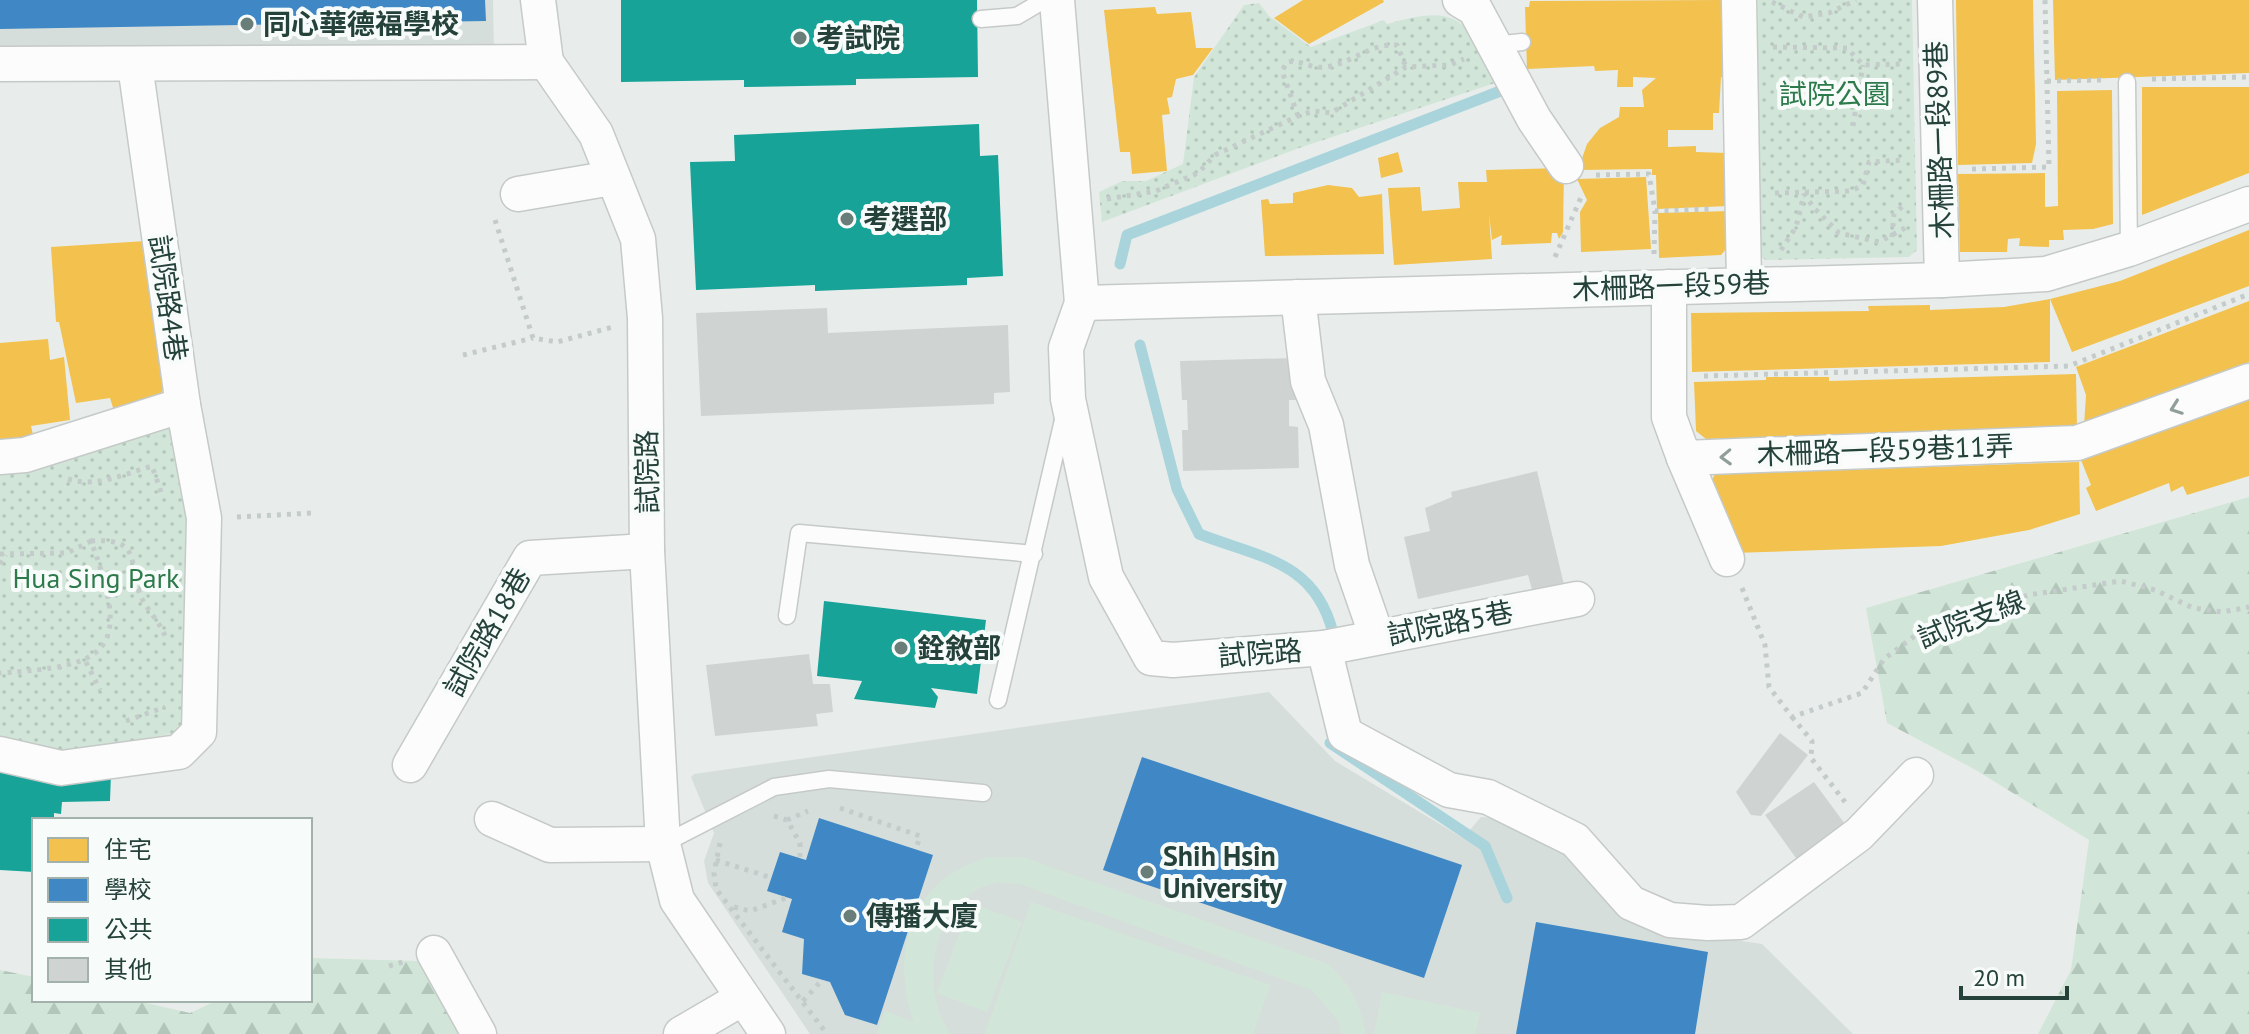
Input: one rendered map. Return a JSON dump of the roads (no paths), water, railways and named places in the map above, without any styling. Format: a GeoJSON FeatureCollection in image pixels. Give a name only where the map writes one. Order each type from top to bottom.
{"type":"FeatureCollection","features":[{"type":"Feature","properties":{"kind":"street","name":"試院路"},"geometry":{"type":"LineString","coordinates":[[538,0],[546,62],[596,134],[638,239],[645,318],[647,551],[663,844],[677,900],[741,999],[768,1034]]}},
{"type":"Feature","properties":{"kind":"street","name":"試院路"},"geometry":{"type":"LineString","coordinates":[[1057,0],[1082,303],[1066,348],[1068,399],[1106,577],[1151,658],[1173,660],[1324,648],[1345,734],[1449,790],[1488,797],[1575,840],[1631,903],[1670,920],[1741,922],[1859,834],[1916,775]]}},
{"type":"Feature","properties":{"kind":"street"},"geometry":{"type":"LineString","coordinates":[[1460,0],[1475,9],[1508,43],[1534,119],[1570,171]]}},
{"type":"Feature","properties":{"kind":"street","name":"木柵路一段89巷"},"geometry":{"type":"LineString","coordinates":[[1935,0],[1923,171],[1942,280]]}},
{"type":"Feature","properties":{"kind":"street"},"geometry":{"type":"LineString","coordinates":[[1744,283],[1753,1]]}},
{"type":"Feature","properties":{"kind":"street"},"geometry":{"type":"LineString","coordinates":[[0,64],[546,62]]}},
{"type":"Feature","properties":{"kind":"street","name":"試院路4巷"},"geometry":{"type":"LineString","coordinates":[[0,754],[61,768],[179,752],[199,732],[204,518],[183,405],[135,65]]}},
{"type":"Feature","properties":{"kind":"street"},"geometry":{"type":"LineString","coordinates":[[505,205],[612,178]]}},
{"type":"Feature","properties":{"kind":"street","name":"木柵路一段59巷"},"geometry":{"type":"LineString","coordinates":[[1082,303],[1942,280],[2046,274],[2129,249],[2249,204]]}},
{"type":"Feature","properties":{"kind":"street"},"geometry":{"type":"LineString","coordinates":[[1669,287],[1669,417],[1727,559]]}},
{"type":"Feature","properties":{"kind":"street"},"geometry":{"type":"LineString","coordinates":[[1298,297],[1308,381],[1326,425],[1352,565],[1377,637]]}},
{"type":"Feature","properties":{"kind":"street","name":"木柵路一段59巷11弄"},"geometry":{"type":"LineString","coordinates":[[1684,458],[2077,443],[2249,381]]}},
{"type":"Feature","properties":{"kind":"street"},"geometry":{"type":"LineString","coordinates":[[0,457],[25,455],[183,405]]}},
{"type":"Feature","properties":{"kind":"street","name":"試院路18巷"},"geometry":{"type":"LineString","coordinates":[[410,765],[530,558],[647,551]]}},
{"type":"Feature","properties":{"kind":"street","name":"試院路5巷"},"geometry":{"type":"LineString","coordinates":[[1324,648],[1577,599]]}},
{"type":"Feature","properties":{"kind":"street"},"geometry":{"type":"LineString","coordinates":[[492,819],[550,845],[663,844]]}},
{"type":"Feature","properties":{"kind":"street"},"geometry":{"type":"LineString","coordinates":[[434,953],[479,1034]]}},
{"type":"Feature","properties":{"kind":"street"},"geometry":{"type":"LineString","coordinates":[[681,1034],[741,999]]}},
{"type":"Feature","properties":{"kind":"lane"},"geometry":{"type":"LineString","coordinates":[[981,19],[1017,16],[1044,0]]}},
{"type":"Feature","properties":{"kind":"lane"},"geometry":{"type":"LineString","coordinates":[[2127,82],[2129,249]]}},
{"type":"Feature","properties":{"kind":"lane"},"geometry":{"type":"LineString","coordinates":[[998,700],[1068,399]]}},
{"type":"Feature","properties":{"kind":"lane"},"geometry":{"type":"LineString","coordinates":[[787,616],[799,533],[1034,554]]}},
{"type":"Feature","properties":{"kind":"lane"},"geometry":{"type":"LineString","coordinates":[[663,844],[725,816],[774,787],[829,779],[983,793]]}},
{"type":"Feature","properties":{"kind":"waterway"},"geometry":{"type":"LineString","coordinates":[[1120,264],[1127,235],[1503,90]]}},
{"type":"Feature","properties":{"kind":"waterway"},"geometry":{"type":"LineString","coordinates":[[1140,345],[1177,489],[1199,534],[1264,557],[1299,576],[1325,609],[1333,633]]}},
{"type":"Feature","properties":{"kind":"waterway"},"geometry":{"type":"LineString","coordinates":[[1330,743],[1485,846],[1507,898]]}},
{"type":"Feature","properties":{"kind":"place","name":"同心華德福學校"},"geometry":{"type":"Point","coordinates":[247,24]}},
{"type":"Feature","properties":{"kind":"place","name":"考試院"},"geometry":{"type":"Point","coordinates":[800,38]}},
{"type":"Feature","properties":{"kind":"place","name":"考選部"},"geometry":{"type":"Point","coordinates":[847,219]}},
{"type":"Feature","properties":{"kind":"place","name":"銓敘部"},"geometry":{"type":"Point","coordinates":[901,648]}},
{"type":"Feature","properties":{"kind":"place","name":"Shih Hsin University"},"geometry":{"type":"Point","coordinates":[1147,872]}},
{"type":"Feature","properties":{"kind":"place","name":"傳播大廈"},"geometry":{"type":"Point","coordinates":[850,916]}},
{"type":"Feature","properties":{"kind":"park label","name":"試院公園"},"geometry":{"type":"Point","coordinates":[1835,94]}},
{"type":"Feature","properties":{"kind":"park label","name":"Hua Sing Park"},"geometry":{"type":"Point","coordinates":[96,578]}}]}
